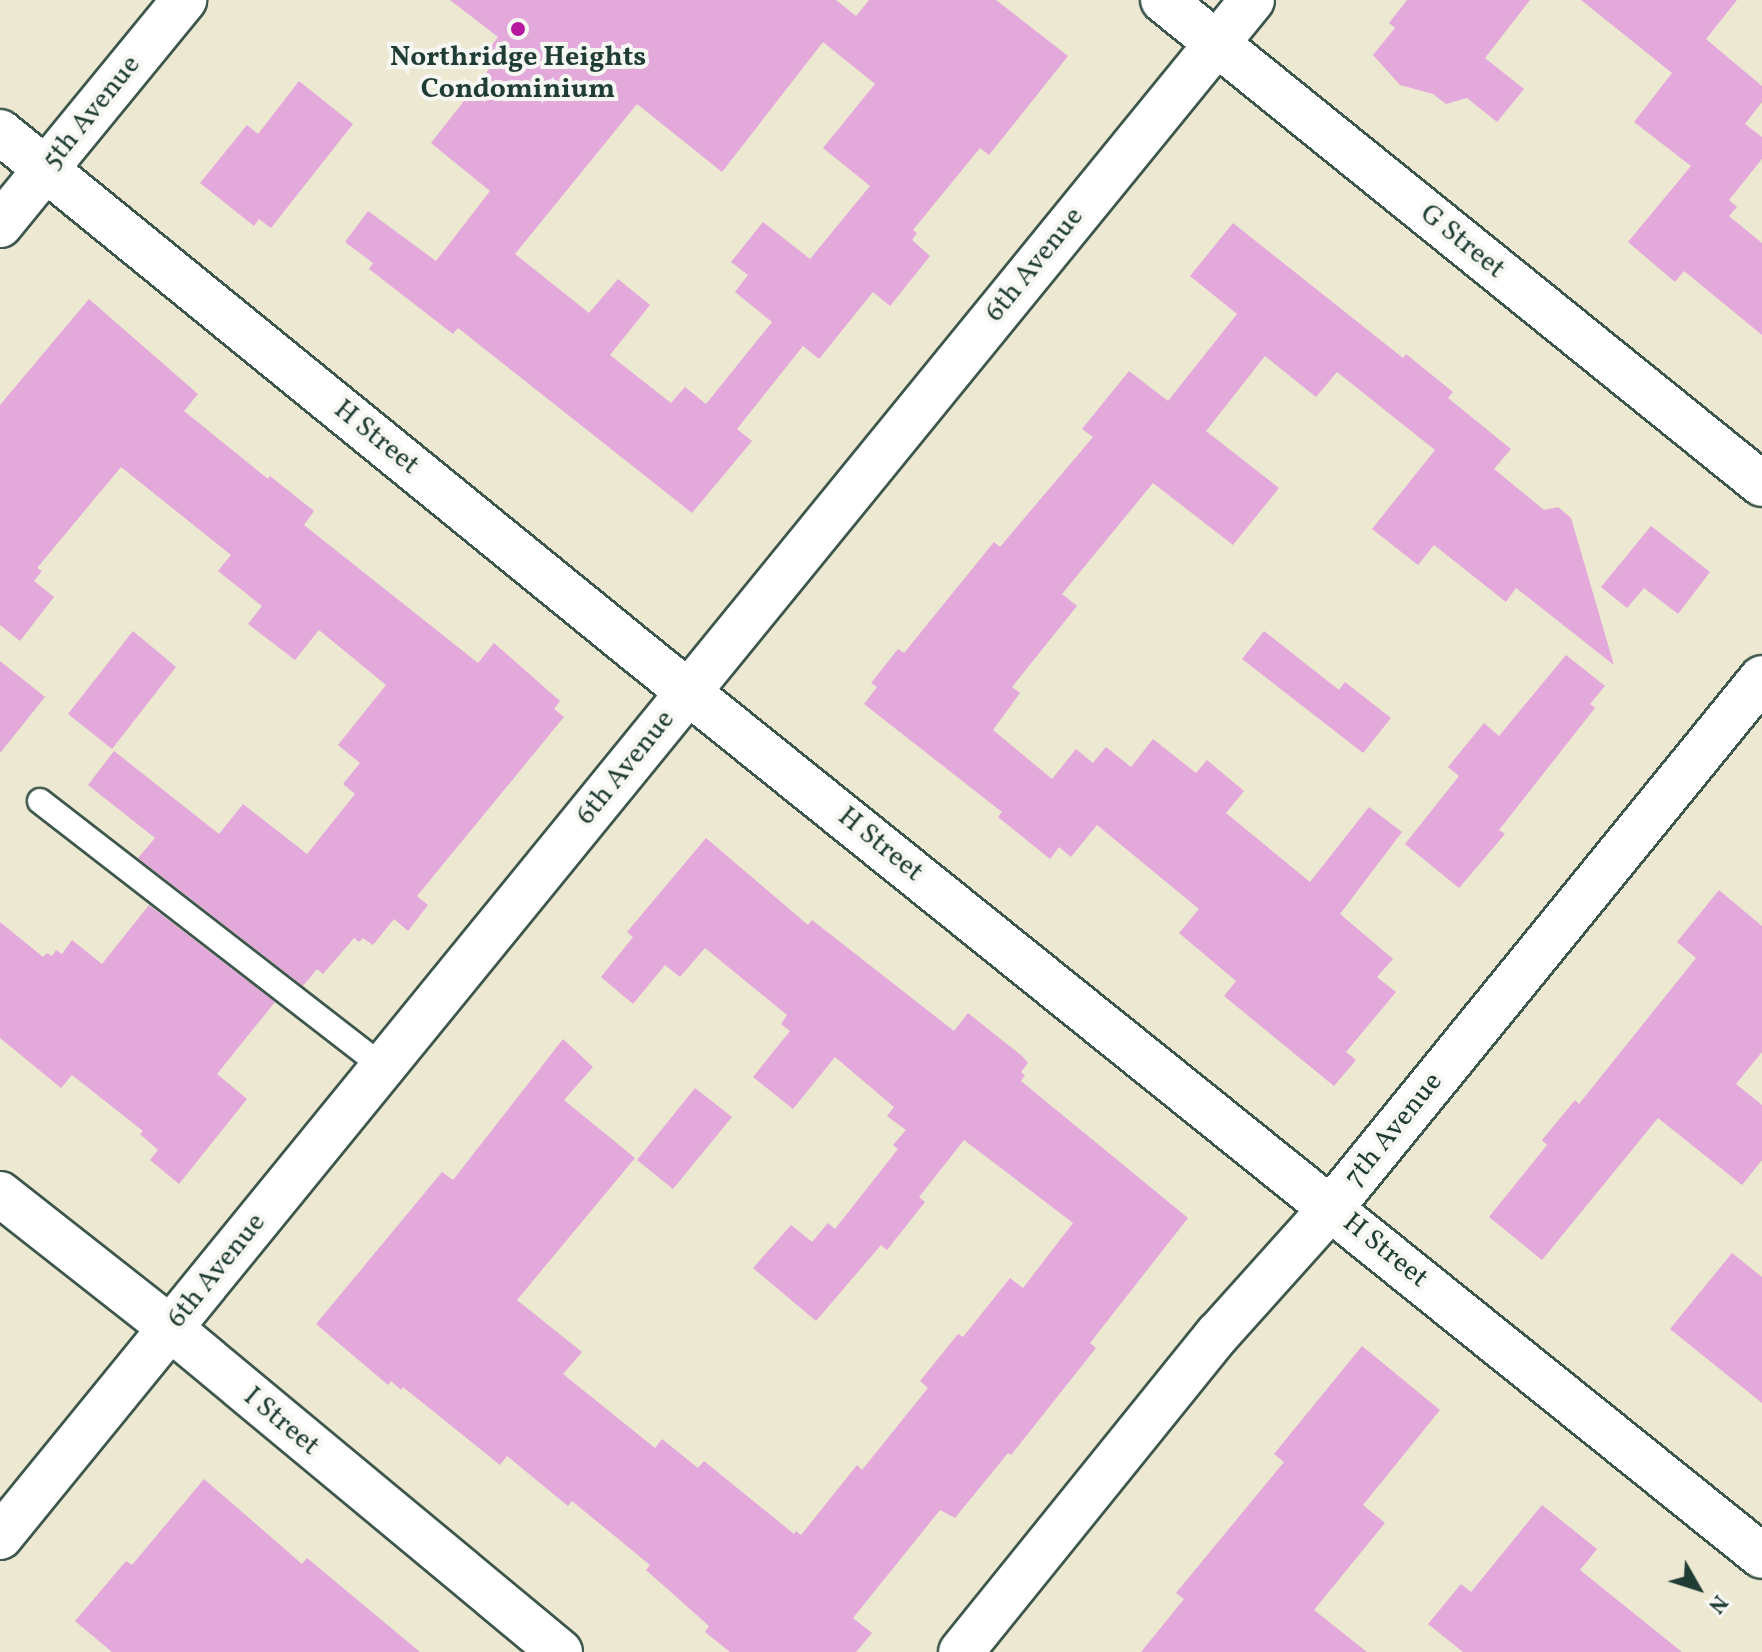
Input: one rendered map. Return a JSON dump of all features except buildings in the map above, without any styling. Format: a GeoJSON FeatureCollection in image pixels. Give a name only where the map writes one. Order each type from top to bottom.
{"type":"FeatureCollection","features":[{"type":"Feature","properties":{"kind":"street","name":"5th Avenue"},"geometry":{"type":"LineString","coordinates":[[0,225],[184,0]]}},
{"type":"Feature","properties":{"kind":"street","name":"G Street"},"geometry":{"type":"LineString","coordinates":[[1163,0],[1762,484]]}},
{"type":"Feature","properties":{"kind":"street","name":"6th Avenue"},"geometry":{"type":"LineString","coordinates":[[0,1537],[1252,0]]}},
{"type":"Feature","properties":{"kind":"street","name":"H Street"},"geometry":{"type":"LineString","coordinates":[[0,132],[1762,1556]]}},
{"type":"Feature","properties":{"kind":"street","name":"7th Avenue"},"geometry":{"type":"LineString","coordinates":[[961,1652],[1218,1334],[1331,1208],[1762,678]]}},
{"type":"Feature","properties":{"kind":"street","name":"I Street"},"geometry":{"type":"LineString","coordinates":[[0,1194],[170,1328],[560,1652]]}},
{"type":"Feature","properties":{"kind":"lane"},"geometry":{"type":"LineString","coordinates":[[40,801],[383,1067]]}},
{"type":"Feature","properties":{"kind":"place","name":"Northridge Heights Condominium"},"geometry":{"type":"Point","coordinates":[518,29]}}]}
